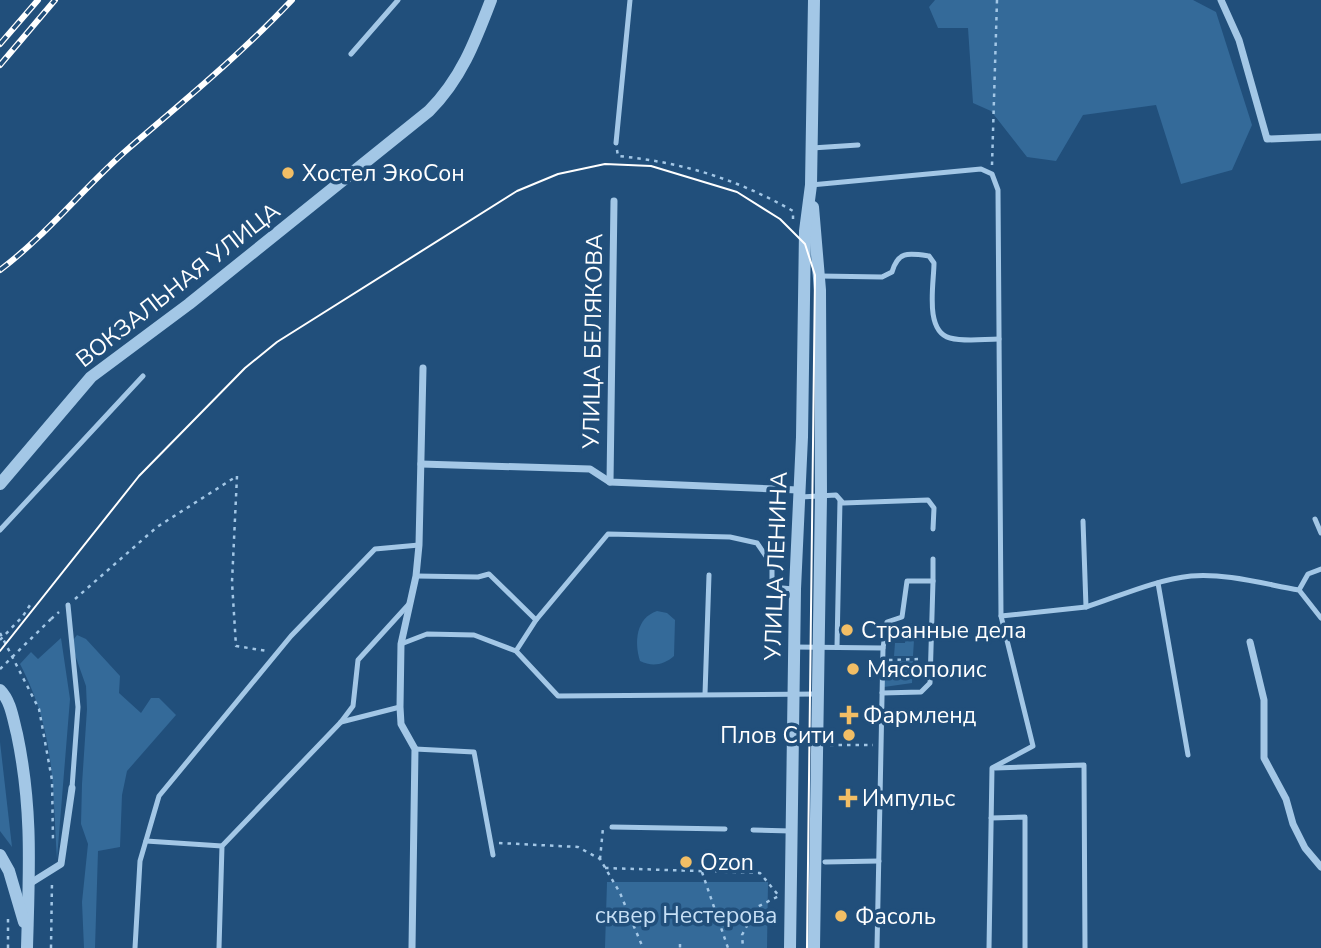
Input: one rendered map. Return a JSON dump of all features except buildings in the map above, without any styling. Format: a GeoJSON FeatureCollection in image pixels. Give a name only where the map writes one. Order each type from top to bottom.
{"type":"FeatureCollection","features":[{"type":"Feature","properties":{"kind":"street","name":"ВОКЗАЛЬНАЯ УЛИЦА"},"geometry":{"type":"LineString","coordinates":[[0,484],[91,377],[200,296],[429,111],[446,94],[469,57],[491,0]]}},
{"type":"Feature","properties":{"kind":"street","name":"УЛИЦА ЛЕНИНА"},"geometry":{"type":"LineString","coordinates":[[790,948],[795,589],[803,437],[805,230],[811,185],[814,0]]}},
{"type":"Feature","properties":{"kind":"street"},"geometry":{"type":"LineString","coordinates":[[1221,0],[1239,40],[1267,139],[1321,137]]}},
{"type":"Feature","properties":{"kind":"street","name":"УЛИЦА ЛЕНИНА"},"geometry":{"type":"LineString","coordinates":[[811,185],[820,276],[821,496],[814,948]]}},
{"type":"Feature","properties":{"kind":"street","name":"УЛИЦА БЕЛЯКОВА"},"geometry":{"type":"LineString","coordinates":[[610,482],[614,201]]}},
{"type":"Feature","properties":{"kind":"street"},"geometry":{"type":"LineString","coordinates":[[412,948],[415,749],[401,724],[401,644],[416,576],[419,545],[423,368]]}},
{"type":"Feature","properties":{"kind":"street"},"geometry":{"type":"LineString","coordinates":[[421,464],[590,469],[610,482],[798,493]]}},
{"type":"Feature","properties":{"kind":"street"},"geometry":{"type":"LineString","coordinates":[[1250,642],[1264,700],[1264,758],[1286,799],[1305,848],[1321,867]]}},
{"type":"Feature","properties":{"kind":"street"},"geometry":{"type":"LineString","coordinates":[[0,681],[27,780],[32,849],[27,942]]}},
{"type":"Feature","properties":{"kind":"street"},"geometry":{"type":"LineString","coordinates":[[29,884],[61,864],[72,788]]}},
{"type":"Feature","properties":{"kind":"street"},"geometry":{"type":"LineString","coordinates":[[0,855],[9,871],[27,942]]}},
{"type":"Feature","properties":{"kind":"lane"},"geometry":{"type":"LineString","coordinates":[[351,54],[398,0]]}},
{"type":"Feature","properties":{"kind":"lane"},"geometry":{"type":"LineString","coordinates":[[616,143],[630,0]]}},
{"type":"Feature","properties":{"kind":"lane"},"geometry":{"type":"LineString","coordinates":[[812,148],[858,145]]}},
{"type":"Feature","properties":{"kind":"lane"},"geometry":{"type":"LineString","coordinates":[[811,185],[981,169],[992,174],[998,190],[1001,616],[1033,746],[992,768]]}},
{"type":"Feature","properties":{"kind":"lane"},"geometry":{"type":"LineString","coordinates":[[820,276],[882,277],[892,272],[895,260],[900,256],[929,256],[934,263],[934,316],[939,331],[951,339],[999,339]]}},
{"type":"Feature","properties":{"kind":"lane"},"geometry":{"type":"LineString","coordinates":[[0,530],[143,376]]}},
{"type":"Feature","properties":{"kind":"lane"},"geometry":{"type":"LineString","coordinates":[[798,493],[836,495],[843,503],[928,500],[934,508],[933,529]]}},
{"type":"Feature","properties":{"kind":"lane"},"geometry":{"type":"LineString","coordinates":[[837,647],[840,500]]}},
{"type":"Feature","properties":{"kind":"lane"},"geometry":{"type":"LineString","coordinates":[[1315,519],[1321,533]]}},
{"type":"Feature","properties":{"kind":"lane"},"geometry":{"type":"LineString","coordinates":[[1083,521],[1086,607]]}},
{"type":"Feature","properties":{"kind":"lane"},"geometry":{"type":"LineString","coordinates":[[516,651],[536,620],[608,534],[710,537],[757,543],[772,565],[772,587],[795,589]]}},
{"type":"Feature","properties":{"kind":"lane"},"geometry":{"type":"LineString","coordinates":[[710,537],[710,547]]}},
{"type":"Feature","properties":{"kind":"lane"},"geometry":{"type":"LineString","coordinates":[[135,948],[140,861],[159,796],[277,653],[375,549],[419,545]]}},
{"type":"Feature","properties":{"kind":"lane"},"geometry":{"type":"LineString","coordinates":[[882,693],[921,692],[930,683],[933,559]]}},
{"type":"Feature","properties":{"kind":"lane"},"geometry":{"type":"LineString","coordinates":[[1299,590],[1308,574],[1321,569]]}},
{"type":"Feature","properties":{"kind":"lane"},"geometry":{"type":"LineString","coordinates":[[416,576],[478,577],[489,574],[536,620]]}},
{"type":"Feature","properties":{"kind":"lane"},"geometry":{"type":"LineString","coordinates":[[705,694],[709,575]]}},
{"type":"Feature","properties":{"kind":"lane"},"geometry":{"type":"LineString","coordinates":[[1001,616],[1086,607],[1158,583],[1191,576],[1216,576],[1299,590],[1321,618]]}},
{"type":"Feature","properties":{"kind":"lane"},"geometry":{"type":"LineString","coordinates":[[877,948],[883,648],[887,622],[902,617],[907,581],[933,581]]}},
{"type":"Feature","properties":{"kind":"lane"},"geometry":{"type":"LineString","coordinates":[[1158,583],[1188,755]]}},
{"type":"Feature","properties":{"kind":"lane"},"geometry":{"type":"LineString","coordinates":[[219,948],[222,846],[341,722],[352,706],[358,660],[409,604]]}},
{"type":"Feature","properties":{"kind":"lane"},"geometry":{"type":"LineString","coordinates":[[68,605],[78,707],[72,788]]}},
{"type":"Feature","properties":{"kind":"lane"},"geometry":{"type":"LineString","coordinates":[[401,644],[427,634],[474,635],[516,651],[558,696],[818,694]]}},
{"type":"Feature","properties":{"kind":"lane"},"geometry":{"type":"LineString","coordinates":[[794,648],[883,648]]}},
{"type":"Feature","properties":{"kind":"lane"},"geometry":{"type":"LineString","coordinates":[[341,722],[400,706]]}},
{"type":"Feature","properties":{"kind":"lane"},"geometry":{"type":"LineString","coordinates":[[415,749],[474,752],[493,842],[493,855]]}},
{"type":"Feature","properties":{"kind":"lane"},"geometry":{"type":"LineString","coordinates":[[992,768],[1084,765],[1085,948]]}},
{"type":"Feature","properties":{"kind":"lane"},"geometry":{"type":"LineString","coordinates":[[989,948],[992,768]]}},
{"type":"Feature","properties":{"kind":"lane"},"geometry":{"type":"LineString","coordinates":[[991,818],[1025,817],[1025,948]]}},
{"type":"Feature","properties":{"kind":"lane"},"geometry":{"type":"LineString","coordinates":[[612,827],[725,830]]}},
{"type":"Feature","properties":{"kind":"lane"},"geometry":{"type":"LineString","coordinates":[[753,830],[792,831]]}},
{"type":"Feature","properties":{"kind":"lane"},"geometry":{"type":"LineString","coordinates":[[146,841],[222,846]]}},
{"type":"Feature","properties":{"kind":"lane"},"geometry":{"type":"LineString","coordinates":[[825,862],[879,861]]}},
{"type":"Feature","properties":{"kind":"path"},"geometry":{"type":"LineString","coordinates":[[992,174],[997,0]]}},
{"type":"Feature","properties":{"kind":"path"},"geometry":{"type":"LineString","coordinates":[[616,143],[618,156],[658,160],[714,174],[753,188],[793,211],[793,224]]}},
{"type":"Feature","properties":{"kind":"path"},"geometry":{"type":"LineString","coordinates":[[0,669],[51,619],[157,527],[237,476],[232,582],[236,646],[277,653]]}},
{"type":"Feature","properties":{"kind":"path"},"geometry":{"type":"LineString","coordinates":[[0,640],[23,617],[32,602]]}},
{"type":"Feature","properties":{"kind":"path"},"geometry":{"type":"LineString","coordinates":[[0,633],[39,709],[52,780],[53,844]]}},
{"type":"Feature","properties":{"kind":"path"},"geometry":{"type":"LineString","coordinates":[[883,660],[931,659]]}},
{"type":"Feature","properties":{"kind":"path"},"geometry":{"type":"LineString","coordinates":[[827,745],[881,745]]}},
{"type":"Feature","properties":{"kind":"path"},"geometry":{"type":"LineString","coordinates":[[600,859],[603,823]]}},
{"type":"Feature","properties":{"kind":"path"},"geometry":{"type":"LineString","coordinates":[[493,842],[578,847],[600,859],[620,893],[643,948]]}},
{"type":"Feature","properties":{"kind":"path"},"geometry":{"type":"LineString","coordinates":[[605,868],[760,873],[779,896],[757,906],[741,935],[743,948]]}},
{"type":"Feature","properties":{"kind":"path"},"geometry":{"type":"LineString","coordinates":[[51,948],[52,870]]}},
{"type":"Feature","properties":{"kind":"path"},"geometry":{"type":"LineString","coordinates":[[702,872],[728,948]]}},
{"type":"Feature","properties":{"kind":"path"},"geometry":{"type":"LineString","coordinates":[[7,907],[8,948]]}},
{"type":"Feature","properties":{"kind":"green space"},"geometry":{"type":"Polygon","coordinates":[[[935,0],[1193,0],[1216,12],[1252,125],[1232,170],[1181,184],[1156,105],[1083,115],[1056,161],[1027,157],[991,111],[973,103],[968,28],[938,28],[929,7],[935,0]]]}},
{"type":"Feature","properties":{"kind":"green space"},"geometry":{"type":"Polygon","coordinates":[[[657,611],[667,613],[675,620],[674,656],[662,663],[649,664],[640,661],[638,632],[645,619],[657,611]]]}},
{"type":"Feature","properties":{"kind":"green space"},"geometry":{"type":"Polygon","coordinates":[[[906,624],[915,624],[913,656],[894,656],[895,643],[905,643],[906,624]]]}},
{"type":"Feature","properties":{"kind":"green space"},"geometry":{"type":"Polygon","coordinates":[[[77,635],[86,639],[120,676],[119,693],[141,713],[151,698],[159,698],[176,715],[127,771],[122,795],[120,847],[98,851],[95,948],[84,948],[82,902],[88,844],[81,824],[87,709],[86,686],[74,652],[74,639],[77,635]]]}},
{"type":"Feature","properties":{"kind":"green space"},"geometry":{"type":"Polygon","coordinates":[[[61,638],[70,699],[57,859],[53,783],[46,737],[32,689],[20,664],[31,652],[38,659],[61,638]]]}},
{"type":"Feature","properties":{"kind":"green space"},"geometry":{"type":"Polygon","coordinates":[[[913,661],[912,683],[884,687],[885,662],[913,661]]]}},
{"type":"Feature","properties":{"kind":"green space"},"geometry":{"type":"Polygon","coordinates":[[[0,742],[12,847],[0,831],[0,742]]]}},
{"type":"Feature","properties":{"kind":"green space","name":"сквер Нестерова"},"geometry":{"type":"Polygon","coordinates":[[[607,882],[768,882],[767,948],[605,948],[607,882]]]}},
{"type":"Feature","properties":{"kind":"tram line"},"geometry":{"type":"LineString","coordinates":[[0,651],[139,476],[245,368],[277,342],[517,191],[558,174],[605,164],[651,166],[737,192],[780,219],[805,244],[815,275],[807,948]]}},
{"type":"Feature","properties":{"kind":"railway"},"geometry":{"type":"LineString","coordinates":[[0,44],[38,0]]}},
{"type":"Feature","properties":{"kind":"railway"},"geometry":{"type":"LineString","coordinates":[[0,65],[55,0]]}},
{"type":"Feature","properties":{"kind":"railway"},"geometry":{"type":"LineString","coordinates":[[0,270],[34,241],[113,163],[233,58],[292,0]]}},
{"type":"Feature","properties":{"kind":"place","name":"Хостел ЭкоСон"},"geometry":{"type":"Point","coordinates":[288,173]}},
{"type":"Feature","properties":{"kind":"place","name":"Странные дела"},"geometry":{"type":"Point","coordinates":[847,630]}},
{"type":"Feature","properties":{"kind":"place","name":"Мясополис"},"geometry":{"type":"Point","coordinates":[853,669]}},
{"type":"Feature","properties":{"kind":"place","name":"Фармленд"},"geometry":{"type":"Point","coordinates":[849,715]}},
{"type":"Feature","properties":{"kind":"place","name":"Плов Сити"},"geometry":{"type":"Point","coordinates":[849,735]}},
{"type":"Feature","properties":{"kind":"place","name":"Импульс"},"geometry":{"type":"Point","coordinates":[848,798]}},
{"type":"Feature","properties":{"kind":"place","name":"Ozon"},"geometry":{"type":"Point","coordinates":[686,862]}},
{"type":"Feature","properties":{"kind":"place","name":"Фасоль"},"geometry":{"type":"Point","coordinates":[841,916]}}]}
